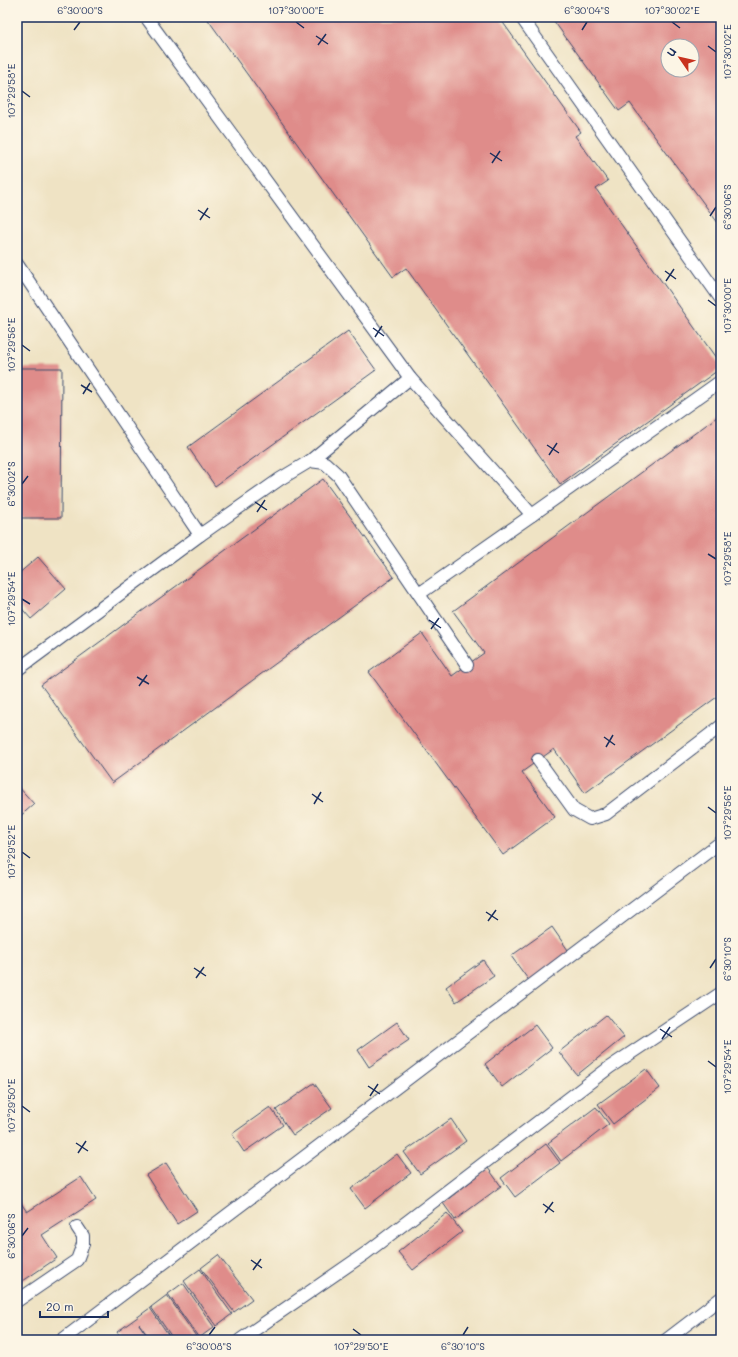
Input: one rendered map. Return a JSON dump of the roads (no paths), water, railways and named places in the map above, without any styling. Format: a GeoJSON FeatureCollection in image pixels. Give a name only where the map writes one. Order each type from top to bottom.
{"type":"FeatureCollection","features":[{"type":"Feature","properties":{"kind":"lane"},"geometry":{"type":"LineString","coordinates":[[146,17],[410,378],[532,515]]}},
{"type":"Feature","properties":{"kind":"lane"},"geometry":{"type":"LineString","coordinates":[[521,17],[721,299]]}},
{"type":"Feature","properties":{"kind":"lane"},"geometry":{"type":"LineString","coordinates":[[17,264],[200,535]]}},
{"type":"Feature","properties":{"kind":"lane"},"geometry":{"type":"LineString","coordinates":[[17,670],[200,535],[280,479],[310,461],[410,378]]}},
{"type":"Feature","properties":{"kind":"lane"},"geometry":{"type":"LineString","coordinates":[[419,594],[721,381]]}},
{"type":"Feature","properties":{"kind":"lane"},"geometry":{"type":"LineString","coordinates":[[310,461],[325,463],[338,475],[467,665]]}},
{"type":"Feature","properties":{"kind":"lane"},"geometry":{"type":"LineString","coordinates":[[538,760],[574,810],[590,818],[606,814],[721,726]]}},
{"type":"Feature","properties":{"kind":"lane"},"geometry":{"type":"LineString","coordinates":[[62,1340],[721,842]]}},
{"type":"Feature","properties":{"kind":"lane"},"geometry":{"type":"LineString","coordinates":[[240,1340],[366,1253],[610,1067],[721,993]]}},
{"type":"Feature","properties":{"kind":"lane"},"geometry":{"type":"LineString","coordinates":[[17,1301],[77,1260],[83,1244],[83,1236],[77,1227]]}},
{"type":"Feature","properties":{"kind":"lane"},"geometry":{"type":"LineString","coordinates":[[666,1340],[721,1298]]}}]}
